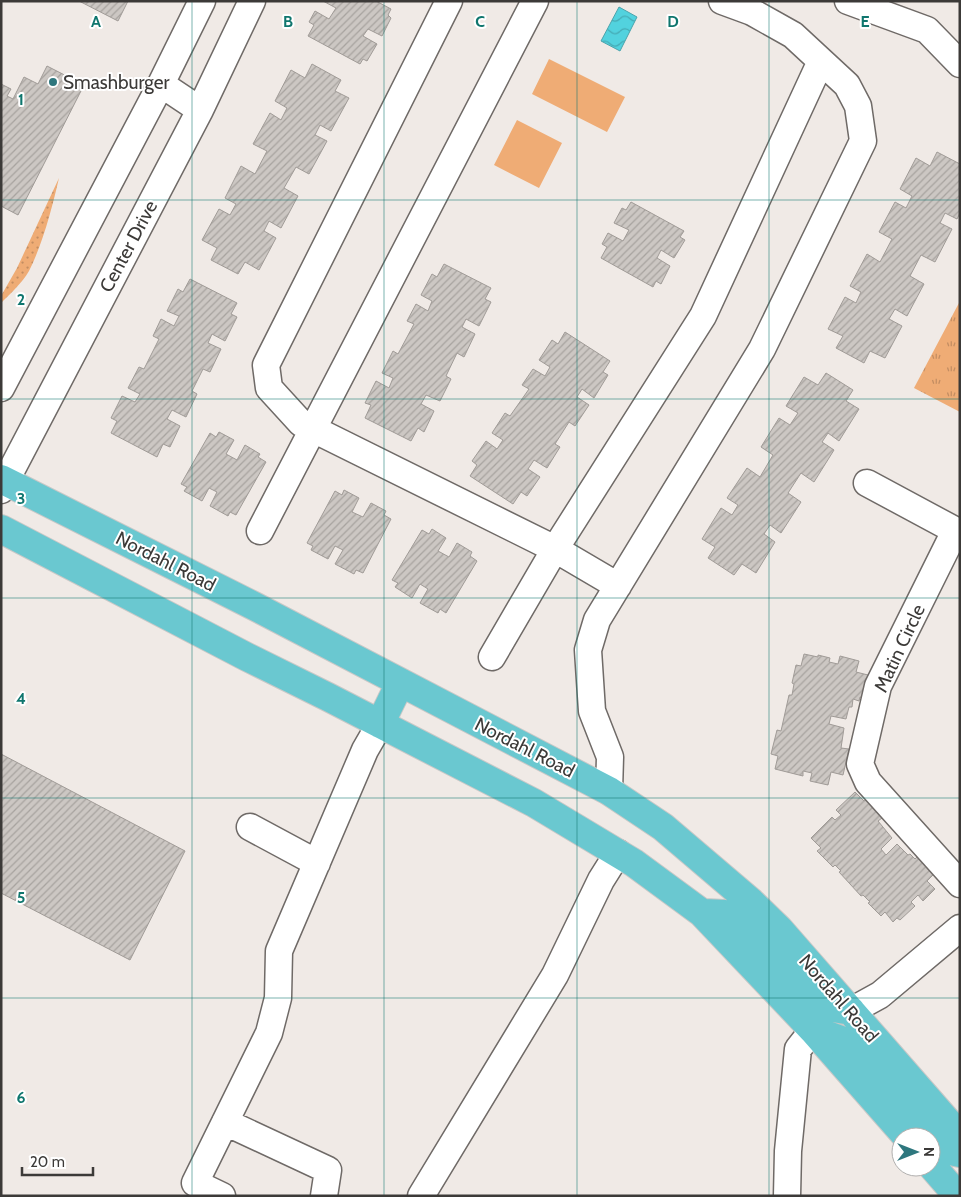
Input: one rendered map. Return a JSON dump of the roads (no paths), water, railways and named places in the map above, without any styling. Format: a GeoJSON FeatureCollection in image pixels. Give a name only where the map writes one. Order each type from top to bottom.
{"type":"FeatureCollection","features":[{"type":"Feature","properties":{"kind":"main road","name":"Nordahl Road"},"geometry":{"type":"LineString","coordinates":[[3,484],[254,606],[609,791],[663,827],[751,902],[779,929],[960,1136]]}},
{"type":"Feature","properties":{"kind":"main road"},"geometry":{"type":"LineString","coordinates":[[1,529],[534,802],[634,863],[702,913],[812,1030],[898,1127]]}},
{"type":"Feature","properties":{"kind":"main road"},"geometry":{"type":"LineString","coordinates":[[380,724],[400,683]]}},
{"type":"Feature","properties":{"kind":"main road"},"geometry":{"type":"LineString","coordinates":[[702,913],[725,914],[743,926],[816,1005],[851,1011]]}},
{"type":"Feature","properties":{"kind":"main road"},"geometry":{"type":"LineString","coordinates":[[812,1030],[860,1047],[942,1148],[960,1153]]}},
{"type":"Feature","properties":{"kind":"main road"},"geometry":{"type":"LineString","coordinates":[[941,1176],[958,1196]]}},
{"type":"Feature","properties":{"kind":"street"},"geometry":{"type":"LineString","coordinates":[[1,388],[161,84],[202,1]]}},
{"type":"Feature","properties":{"kind":"street","name":"Center Drive"},"geometry":{"type":"LineString","coordinates":[[3,484],[200,110],[252,1]]}},
{"type":"Feature","properties":{"kind":"street"},"geometry":{"type":"LineString","coordinates":[[449,1],[266,365],[269,388],[301,423],[555,549],[618,586]]}},
{"type":"Feature","properties":{"kind":"street"},"geometry":{"type":"LineString","coordinates":[[260,531],[535,1]]}},
{"type":"Feature","properties":{"kind":"street"},"geometry":{"type":"LineString","coordinates":[[609,791],[610,757],[592,711],[588,650],[597,620],[762,349],[864,141],[858,106],[847,85],[793,35],[752,12],[722,1]]}},
{"type":"Feature","properties":{"kind":"street"},"geometry":{"type":"LineString","coordinates":[[848,1],[927,30],[960,64]]}},
{"type":"Feature","properties":{"kind":"street"},"geometry":{"type":"LineString","coordinates":[[492,658],[555,549],[703,316],[821,61]]}},
{"type":"Feature","properties":{"kind":"street"},"geometry":{"type":"LineString","coordinates":[[161,84],[200,110]]}},
{"type":"Feature","properties":{"kind":"street","name":"Matin Circle"},"geometry":{"type":"LineString","coordinates":[[867,483],[958,532],[878,686],[860,764],[868,782],[960,884]]}},
{"type":"Feature","properties":{"kind":"street"},"geometry":{"type":"LineString","coordinates":[[222,1196],[195,1183],[269,1033],[278,998],[279,951],[365,750],[380,724]]}},
{"type":"Feature","properties":{"kind":"street"},"geometry":{"type":"LineString","coordinates":[[250,827],[317,863]]}},
{"type":"Feature","properties":{"kind":"street"},"geometry":{"type":"LineString","coordinates":[[421,1196],[555,974],[601,880],[618,853]]}},
{"type":"Feature","properties":{"kind":"street"},"geometry":{"type":"LineString","coordinates":[[851,1011],[880,995],[960,928]]}},
{"type":"Feature","properties":{"kind":"street"},"geometry":{"type":"LineString","coordinates":[[787,1196],[788,1151],[798,1049],[812,1030]]}},
{"type":"Feature","properties":{"kind":"street"},"geometry":{"type":"LineString","coordinates":[[225,1122],[328,1170],[324,1196]]}},
{"type":"Feature","properties":{"kind":"water"},"geometry":{"type":"Polygon","coordinates":[[[619,7],[637,17],[620,51],[601,41],[619,7]]]}},
{"type":"Feature","properties":{"kind":"place","name":"Smashburger"},"geometry":{"type":"Point","coordinates":[53,82]}}]}
